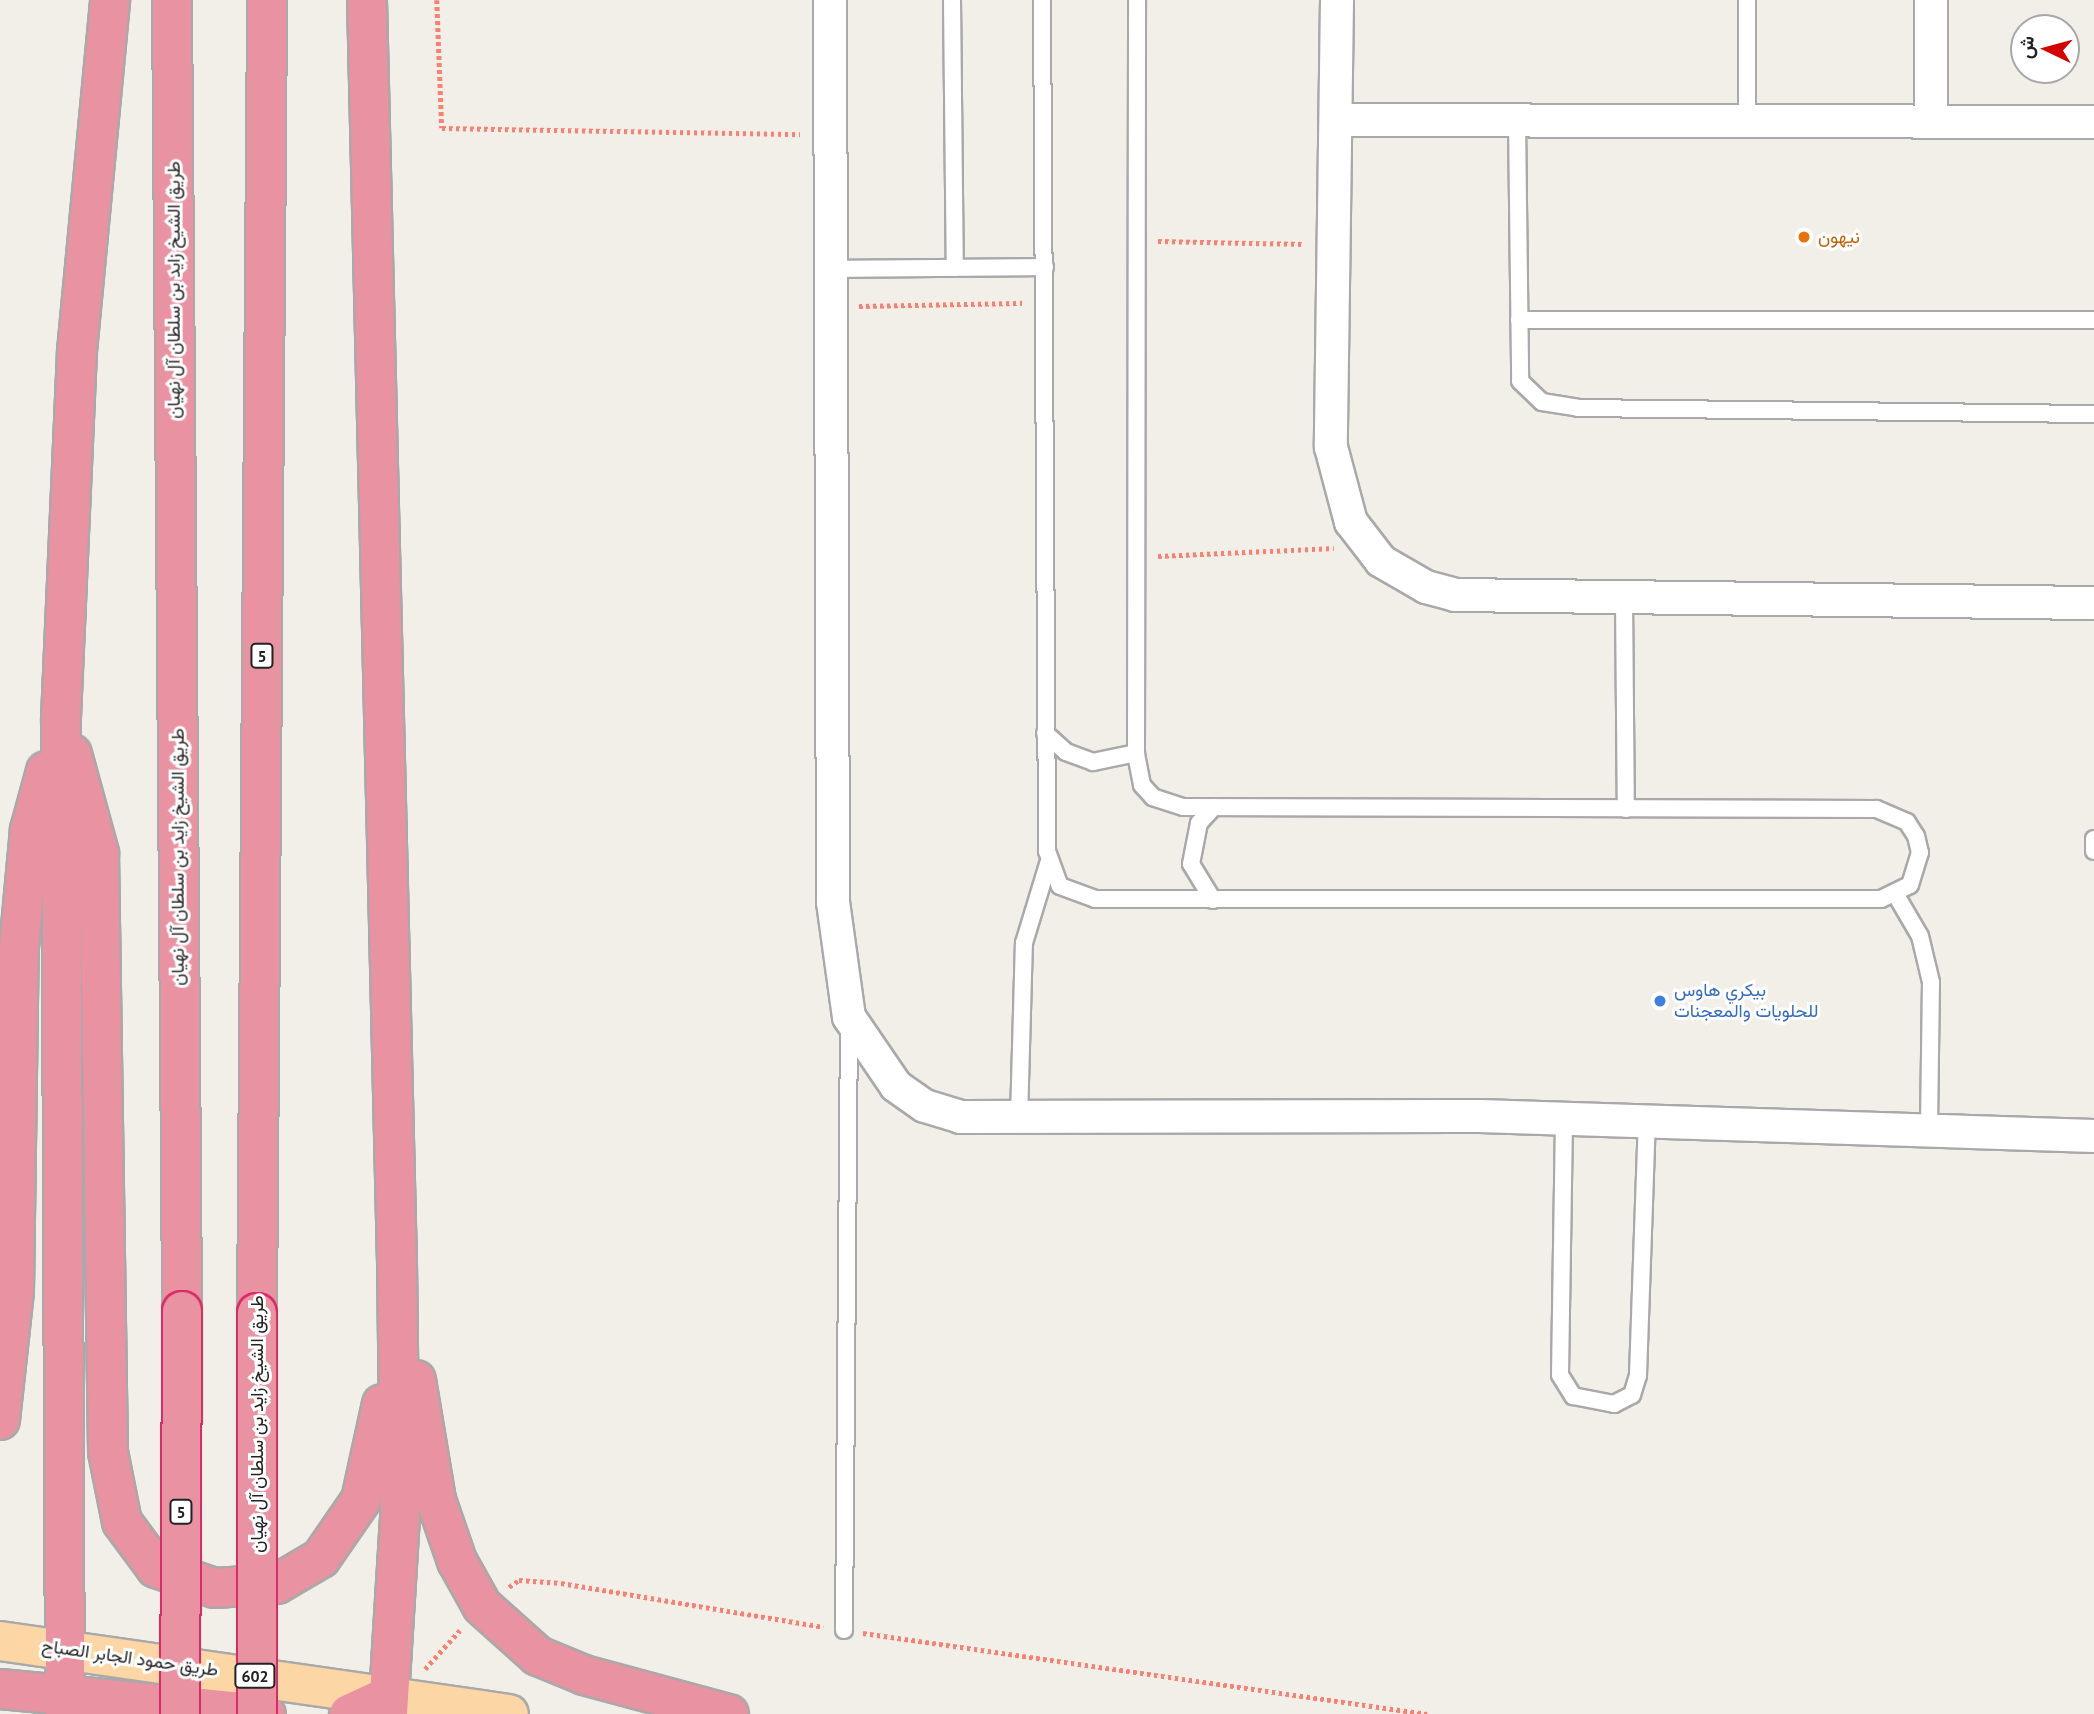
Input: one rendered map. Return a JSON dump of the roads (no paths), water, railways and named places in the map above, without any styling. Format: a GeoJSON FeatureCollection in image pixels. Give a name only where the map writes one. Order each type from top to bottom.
{"type":"FeatureCollection","features":[{"type":"Feature","properties":{"kind":"highway"},"geometry":{"type":"LineString","coordinates":[[65,1705],[67,1256],[58,981],[61,718],[77,351],[110,0]]}},
{"type":"Feature","properties":{"kind":"highway","name":"طريق الشيخ زايد بن سلطان آل نهيان"},"geometry":{"type":"LineString","coordinates":[[172,0],[182,1311],[180,1714]]}},
{"type":"Feature","properties":{"kind":"highway","name":"طريق الشيخ زايد بن سلطان آل نهيان"},"geometry":{"type":"LineString","coordinates":[[257,1714],[257,1313],[267,0]]}},
{"type":"Feature","properties":{"kind":"highway"},"geometry":{"type":"LineString","coordinates":[[349,1714],[388,1705],[400,1517],[397,1262],[367,0]]}},
{"type":"Feature","properties":{"kind":"highway"},"geometry":{"type":"LineString","coordinates":[[61,718],[99,853],[108,1452],[122,1522],[156,1568],[228,1588],[277,1584],[321,1558],[361,1500],[396,1331]]}},
{"type":"Feature","properties":{"kind":"highway"},"geometry":{"type":"LineString","coordinates":[[0,1420],[14,1291],[19,948],[30,830],[61,718]]}},
{"type":"Feature","properties":{"kind":"highway"},"geometry":{"type":"LineString","coordinates":[[397,1262],[436,1500],[457,1561],[482,1606],[538,1656],[584,1675],[729,1714]]}},
{"type":"Feature","properties":{"kind":"highway"},"geometry":{"type":"LineString","coordinates":[[0,1689],[65,1705],[266,1714]]}},
{"type":"Feature","properties":{"kind":"main road","name":"طريق حمود الجابر الصباح"},"geometry":{"type":"LineString","coordinates":[[0,1641],[66,1647],[388,1705],[509,1714]]}},
{"type":"Feature","properties":{"kind":"street"},"geometry":{"type":"LineString","coordinates":[[830,0],[833,902],[849,1017],[896,1086],[925,1106],[960,1117],[1564,1120],[1929,1134],[2094,1136]]}},
{"type":"Feature","properties":{"kind":"street"},"geometry":{"type":"LineString","coordinates":[[1337,0],[1331,447],[1338,488],[1363,542],[1401,574],[1455,595],[2094,603]]}},
{"type":"Feature","properties":{"kind":"street"},"geometry":{"type":"LineString","coordinates":[[1931,0],[1931,119]]}},
{"type":"Feature","properties":{"kind":"street"},"geometry":{"type":"LineString","coordinates":[[1336,120],[1931,119],[2094,122]]}},
{"type":"Feature","properties":{"kind":"lane"},"geometry":{"type":"LineString","coordinates":[[952,0],[955,268]]}},
{"type":"Feature","properties":{"kind":"lane"},"geometry":{"type":"LineString","coordinates":[[1019,1119],[1024,943],[1048,864],[1042,0]]}},
{"type":"Feature","properties":{"kind":"lane"},"geometry":{"type":"LineString","coordinates":[[1048,864],[1060,886],[1083,898],[1213,900],[1896,895],[1910,885],[1920,853],[1907,822],[1892,813],[1214,807],[1167,805],[1153,797],[1136,770],[1137,0]]}},
{"type":"Feature","properties":{"kind":"lane"},"geometry":{"type":"LineString","coordinates":[[1747,0],[1747,120]]}},
{"type":"Feature","properties":{"kind":"lane"},"geometry":{"type":"LineString","coordinates":[[1517,120],[1520,381],[1542,402],[1578,408],[2094,414]]}},
{"type":"Feature","properties":{"kind":"lane"},"geometry":{"type":"LineString","coordinates":[[830,269],[1045,267]]}},
{"type":"Feature","properties":{"kind":"lane"},"geometry":{"type":"LineString","coordinates":[[1519,320],[2094,320]]}},
{"type":"Feature","properties":{"kind":"lane"},"geometry":{"type":"LineString","coordinates":[[1624,598],[1626,809]]}},
{"type":"Feature","properties":{"kind":"lane"},"geometry":{"type":"LineString","coordinates":[[1045,733],[1066,752],[1093,762],[1136,753]]}},
{"type":"Feature","properties":{"kind":"lane"},"geometry":{"type":"LineString","coordinates":[[1213,900],[1191,864],[1199,822],[1214,807]]}},
{"type":"Feature","properties":{"kind":"lane"},"geometry":{"type":"LineString","coordinates":[[2094,839],[2094,850]]}},
{"type":"Feature","properties":{"kind":"lane"},"geometry":{"type":"LineString","coordinates":[[1896,895],[1920,936],[1931,982],[1929,1134]]}},
{"type":"Feature","properties":{"kind":"lane"},"geometry":{"type":"LineString","coordinates":[[844,1630],[849,1017]]}},
{"type":"Feature","properties":{"kind":"lane"},"geometry":{"type":"LineString","coordinates":[[1564,1120],[1560,1376],[1573,1396],[1614,1404],[1632,1395],[1639,1375],[1647,1123]]}},
{"type":"Feature","properties":{"kind":"place","name":"نيهون"},"geometry":{"type":"Point","coordinates":[1804,237]}},
{"type":"Feature","properties":{"kind":"place","name":"بيكري هاوس للحلويات والمعجنات"},"geometry":{"type":"Point","coordinates":[1660,1001]}}]}
